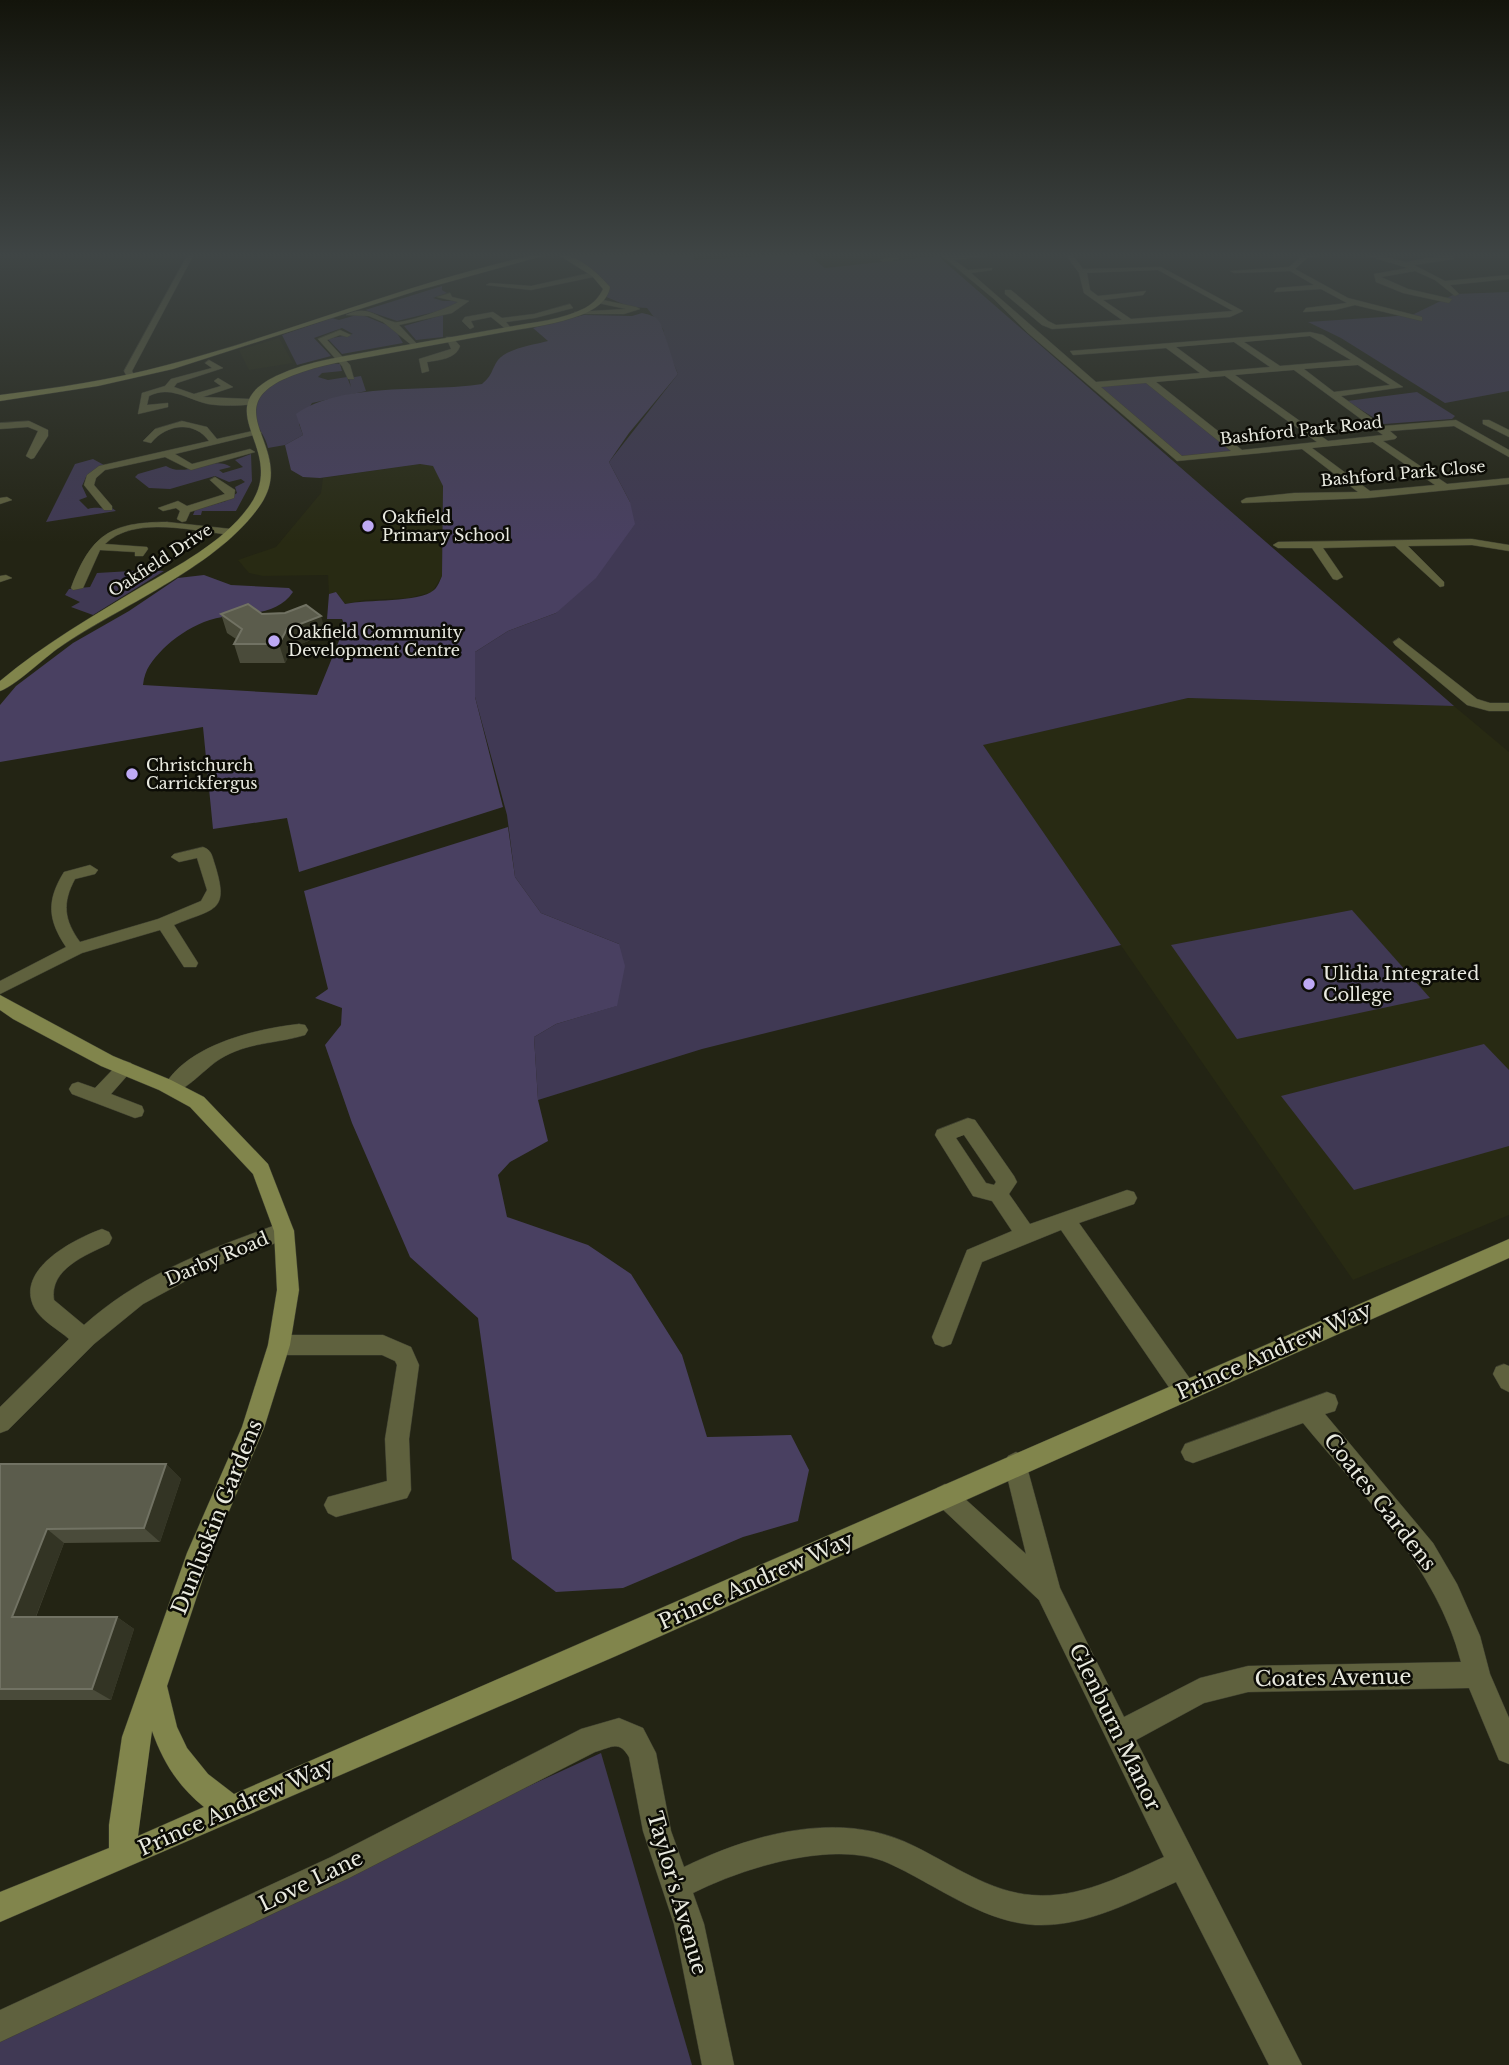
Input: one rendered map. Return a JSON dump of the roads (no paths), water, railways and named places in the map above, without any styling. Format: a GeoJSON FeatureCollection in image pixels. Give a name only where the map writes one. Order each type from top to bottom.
{"type":"FeatureCollection","features":[{"type":"Feature","properties":{"kind":"street"},"geometry":{"type":"LineString","coordinates":[[131,377],[128,371],[139,350]]}},
{"type":"Feature","properties":{"kind":"street"},"geometry":{"type":"LineString","coordinates":[[0,398],[131,377],[228,350]]}},
{"type":"Feature","properties":{"kind":"street"},"geometry":{"type":"LineString","coordinates":[[333,350],[351,377]]}},
{"type":"Feature","properties":{"kind":"street"},"geometry":{"type":"LineString","coordinates":[[165,405],[142,410],[146,393],[168,388],[179,389],[210,401],[250,402],[260,390],[278,378],[340,358],[383,350]]}},
{"type":"Feature","properties":{"kind":"street"},"geometry":{"type":"LineString","coordinates":[[425,371],[422,361],[454,350]]}},
{"type":"Feature","properties":{"kind":"street"},"geometry":{"type":"LineString","coordinates":[[1053,350],[1093,385],[1361,362]]}},
{"type":"Feature","properties":{"kind":"street"},"geometry":{"type":"LineString","coordinates":[[1073,353],[1109,350]]}},
{"type":"Feature","properties":{"kind":"street"},"geometry":{"type":"LineString","coordinates":[[1175,350],[1208,375]]}},
{"type":"Feature","properties":{"kind":"street"},"geometry":{"type":"LineString","coordinates":[[1251,350],[1278,369]]}},
{"type":"Feature","properties":{"kind":"street"},"geometry":{"type":"LineString","coordinates":[[1335,394],[1399,387],[1340,350]]}},
{"type":"Feature","properties":{"kind":"street"},"geometry":{"type":"LineString","coordinates":[[168,388],[174,381],[219,369],[209,363]]}},
{"type":"Feature","properties":{"kind":"street","name":"Bashford Park Road"},"geometry":{"type":"LineString","coordinates":[[1093,385],[1180,459],[1392,437],[1296,368]]}},
{"type":"Feature","properties":{"kind":"street"},"geometry":{"type":"LineString","coordinates":[[1227,373],[1328,445]]}},
{"type":"Feature","properties":{"kind":"street"},"geometry":{"type":"LineString","coordinates":[[1148,380],[1240,453]]}},
{"type":"Feature","properties":{"kind":"street"},"geometry":{"type":"LineString","coordinates":[[195,396],[229,387],[218,381]]}},
{"type":"Feature","properties":{"kind":"street","name":"Oakfield Drive"},"geometry":{"type":"LineString","coordinates":[[0,687],[37,657],[190,562],[231,532],[258,500],[268,474],[268,457],[247,414],[250,402]]}},
{"type":"Feature","properties":{"kind":"street"},"geometry":{"type":"LineString","coordinates":[[1486,422],[1509,435]]}},
{"type":"Feature","properties":{"kind":"street"},"geometry":{"type":"LineString","coordinates":[[1384,429],[1456,423],[1509,454]]}},
{"type":"Feature","properties":{"kind":"street"},"geometry":{"type":"LineString","coordinates":[[0,426],[29,425],[43,430],[43,436],[31,456]]}},
{"type":"Feature","properties":{"kind":"street"},"geometry":{"type":"LineString","coordinates":[[148,441],[159,430],[177,425],[196,426],[206,430],[214,442]]}},
{"type":"Feature","properties":{"kind":"street"},"geometry":{"type":"LineString","coordinates":[[108,508],[90,488],[89,481],[94,474],[108,466],[257,433]]}},
{"type":"Feature","properties":{"kind":"street"},"geometry":{"type":"LineString","coordinates":[[1376,440],[1445,486]]}},
{"type":"Feature","properties":{"kind":"street"},"geometry":{"type":"LineString","coordinates":[[1305,447],[1368,495]]}},
{"type":"Feature","properties":{"kind":"street"},"geometry":{"type":"LineString","coordinates":[[165,453],[190,467],[230,462],[250,452]]}},
{"type":"Feature","properties":{"kind":"street","name":"Bashford Park Close"},"geometry":{"type":"LineString","coordinates":[[1247,496],[1258,500],[1294,496],[1368,495],[1509,481]]}},
{"type":"Feature","properties":{"kind":"street"},"geometry":{"type":"LineString","coordinates":[[177,527],[186,510],[229,497],[232,492],[220,484],[242,482]]}},
{"type":"Feature","properties":{"kind":"street"},"geometry":{"type":"LineString","coordinates":[[163,508],[178,504],[186,510]]}},
{"type":"Feature","properties":{"kind":"street"},"geometry":{"type":"LineString","coordinates":[[77,587],[88,561],[98,547],[111,534],[124,529],[177,527],[231,532]]}},
{"type":"Feature","properties":{"kind":"street"},"geometry":{"type":"LineString","coordinates":[[1278,544],[1472,541],[1507,545]]}},
{"type":"Feature","properties":{"kind":"street"},"geometry":{"type":"LineString","coordinates":[[1398,543],[1440,584]]}},
{"type":"Feature","properties":{"kind":"street"},"geometry":{"type":"LineString","coordinates":[[1315,544],[1336,576]]}},
{"type":"Feature","properties":{"kind":"street"},"geometry":{"type":"LineString","coordinates":[[98,547],[144,549]]}},
{"type":"Feature","properties":{"kind":"street"},"geometry":{"type":"LineString","coordinates":[[1399,642],[1472,702],[1489,707],[1509,707]]}},
{"type":"Feature","properties":{"kind":"street"},"geometry":{"type":"LineString","coordinates":[[0,988],[76,949],[164,923],[207,905],[215,896],[215,890],[203,852],[179,858]]}},
{"type":"Feature","properties":{"kind":"street"},"geometry":{"type":"LineString","coordinates":[[47,882],[90,870]]}},
{"type":"Feature","properties":{"kind":"street"},"geometry":{"type":"LineString","coordinates":[[69,876],[59,892],[55,911],[76,949]]}},
{"type":"Feature","properties":{"kind":"street"},"geometry":{"type":"LineString","coordinates":[[164,923],[190,963]]}},
{"type":"Feature","properties":{"kind":"street","name":"Dunluskin Gardens"},"geometry":{"type":"LineString","coordinates":[[3,1008],[197,1102],[254,1160],[269,1185],[284,1231],[288,1283],[279,1345],[253,1428],[199,1553],[141,1721],[131,1758],[123,1825],[124,1856]]}},
{"type":"Feature","properties":{"kind":"street"},"geometry":{"type":"LineString","coordinates":[[172,1088],[201,1060],[223,1048],[250,1039],[299,1030]]}},
{"type":"Feature","properties":{"kind":"street"},"geometry":{"type":"LineString","coordinates":[[97,1097],[125,1068]]}},
{"type":"Feature","properties":{"kind":"street"},"geometry":{"type":"LineString","coordinates":[[78,1089],[135,1111]]}},
{"type":"Feature","properties":{"kind":"street"},"geometry":{"type":"LineString","coordinates":[[998,1194],[1025,1234]]}},
{"type":"Feature","properties":{"kind":"street"},"geometry":{"type":"LineString","coordinates":[[943,1337],[974,1256],[1025,1234],[1127,1198]]}},
{"type":"Feature","properties":{"kind":"street"},"geometry":{"type":"LineString","coordinates":[[1065,1219],[1185,1391]]}},
{"type":"Feature","properties":{"kind":"street","name":"Darby Road"},"geometry":{"type":"LineString","coordinates":[[0,1422],[117,1310],[170,1276],[199,1262],[284,1231]]}},
{"type":"Feature","properties":{"kind":"street"},"geometry":{"type":"LineString","coordinates":[[85,1339],[44,1305],[43,1288],[51,1270],[61,1260],[102,1238]]}},
{"type":"Feature","properties":{"kind":"street","name":"Prince Andrew Way"},"geometry":{"type":"LineString","coordinates":[[0,1907],[607,1647],[1509,1248]]}},
{"type":"Feature","properties":{"kind":"street"},"geometry":{"type":"LineString","coordinates":[[279,1345],[383,1345],[398,1350],[408,1363],[409,1374],[397,1439],[400,1490],[336,1505]]}},
{"type":"Feature","properties":{"kind":"street","name":"Coates Gardens"},"geometry":{"type":"LineString","coordinates":[[1193,1452],[1317,1407],[1424,1552],[1448,1592],[1467,1636],[1477,1675]]}},
{"type":"Feature","properties":{"kind":"street","name":"Glenburn Manor"},"geometry":{"type":"LineString","coordinates":[[1016,1464],[1048,1591],[1182,1864],[1286,2065]]}},
{"type":"Feature","properties":{"kind":"street","name":"Glenburn Manor"},"geometry":{"type":"LineString","coordinates":[[945,1496],[1048,1591]]}},
{"type":"Feature","properties":{"kind":"street"},"geometry":{"type":"LineString","coordinates":[[1477,1675],[1509,1750]]}},
{"type":"Feature","properties":{"kind":"street","name":"Coates Avenue"},"geometry":{"type":"LineString","coordinates":[[1119,1734],[1200,1692],[1248,1679],[1477,1675]]}},
{"type":"Feature","properties":{"kind":"street","name":"Dunluskin Gardens"},"geometry":{"type":"LineString","coordinates":[[154,1688],[162,1728],[175,1756],[202,1788],[231,1808]]}},
{"type":"Feature","properties":{"kind":"street","name":"Taylor's Avenue"},"geometry":{"type":"LineString","coordinates":[[619,1732],[633,1738],[642,1754],[657,1831],[689,1924],[718,2065]]}},
{"type":"Feature","properties":{"kind":"street","name":"Love Lane"},"geometry":{"type":"LineString","coordinates":[[0,2026],[341,1867],[591,1739],[619,1732]]}},
{"type":"Feature","properties":{"kind":"street"},"geometry":{"type":"LineString","coordinates":[[677,1885],[702,1872],[768,1851],[831,1840],[877,1845],[992,1899],[1031,1910],[1065,1909],[1077,1908],[1182,1864]]}},
{"type":"Feature","properties":{"kind":"place","name":"Oakfield Primary School"},"geometry":{"type":"Point","coordinates":[368,526]}},
{"type":"Feature","properties":{"kind":"place","name":"Oakfield Community Development Centre"},"geometry":{"type":"Point","coordinates":[274,641]}},
{"type":"Feature","properties":{"kind":"place","name":"Christchurch Carrickfergus"},"geometry":{"type":"Point","coordinates":[132,774]}},
{"type":"Feature","properties":{"kind":"place","name":"Ulidia Integrated College"},"geometry":{"type":"Point","coordinates":[1309,984]}}]}
